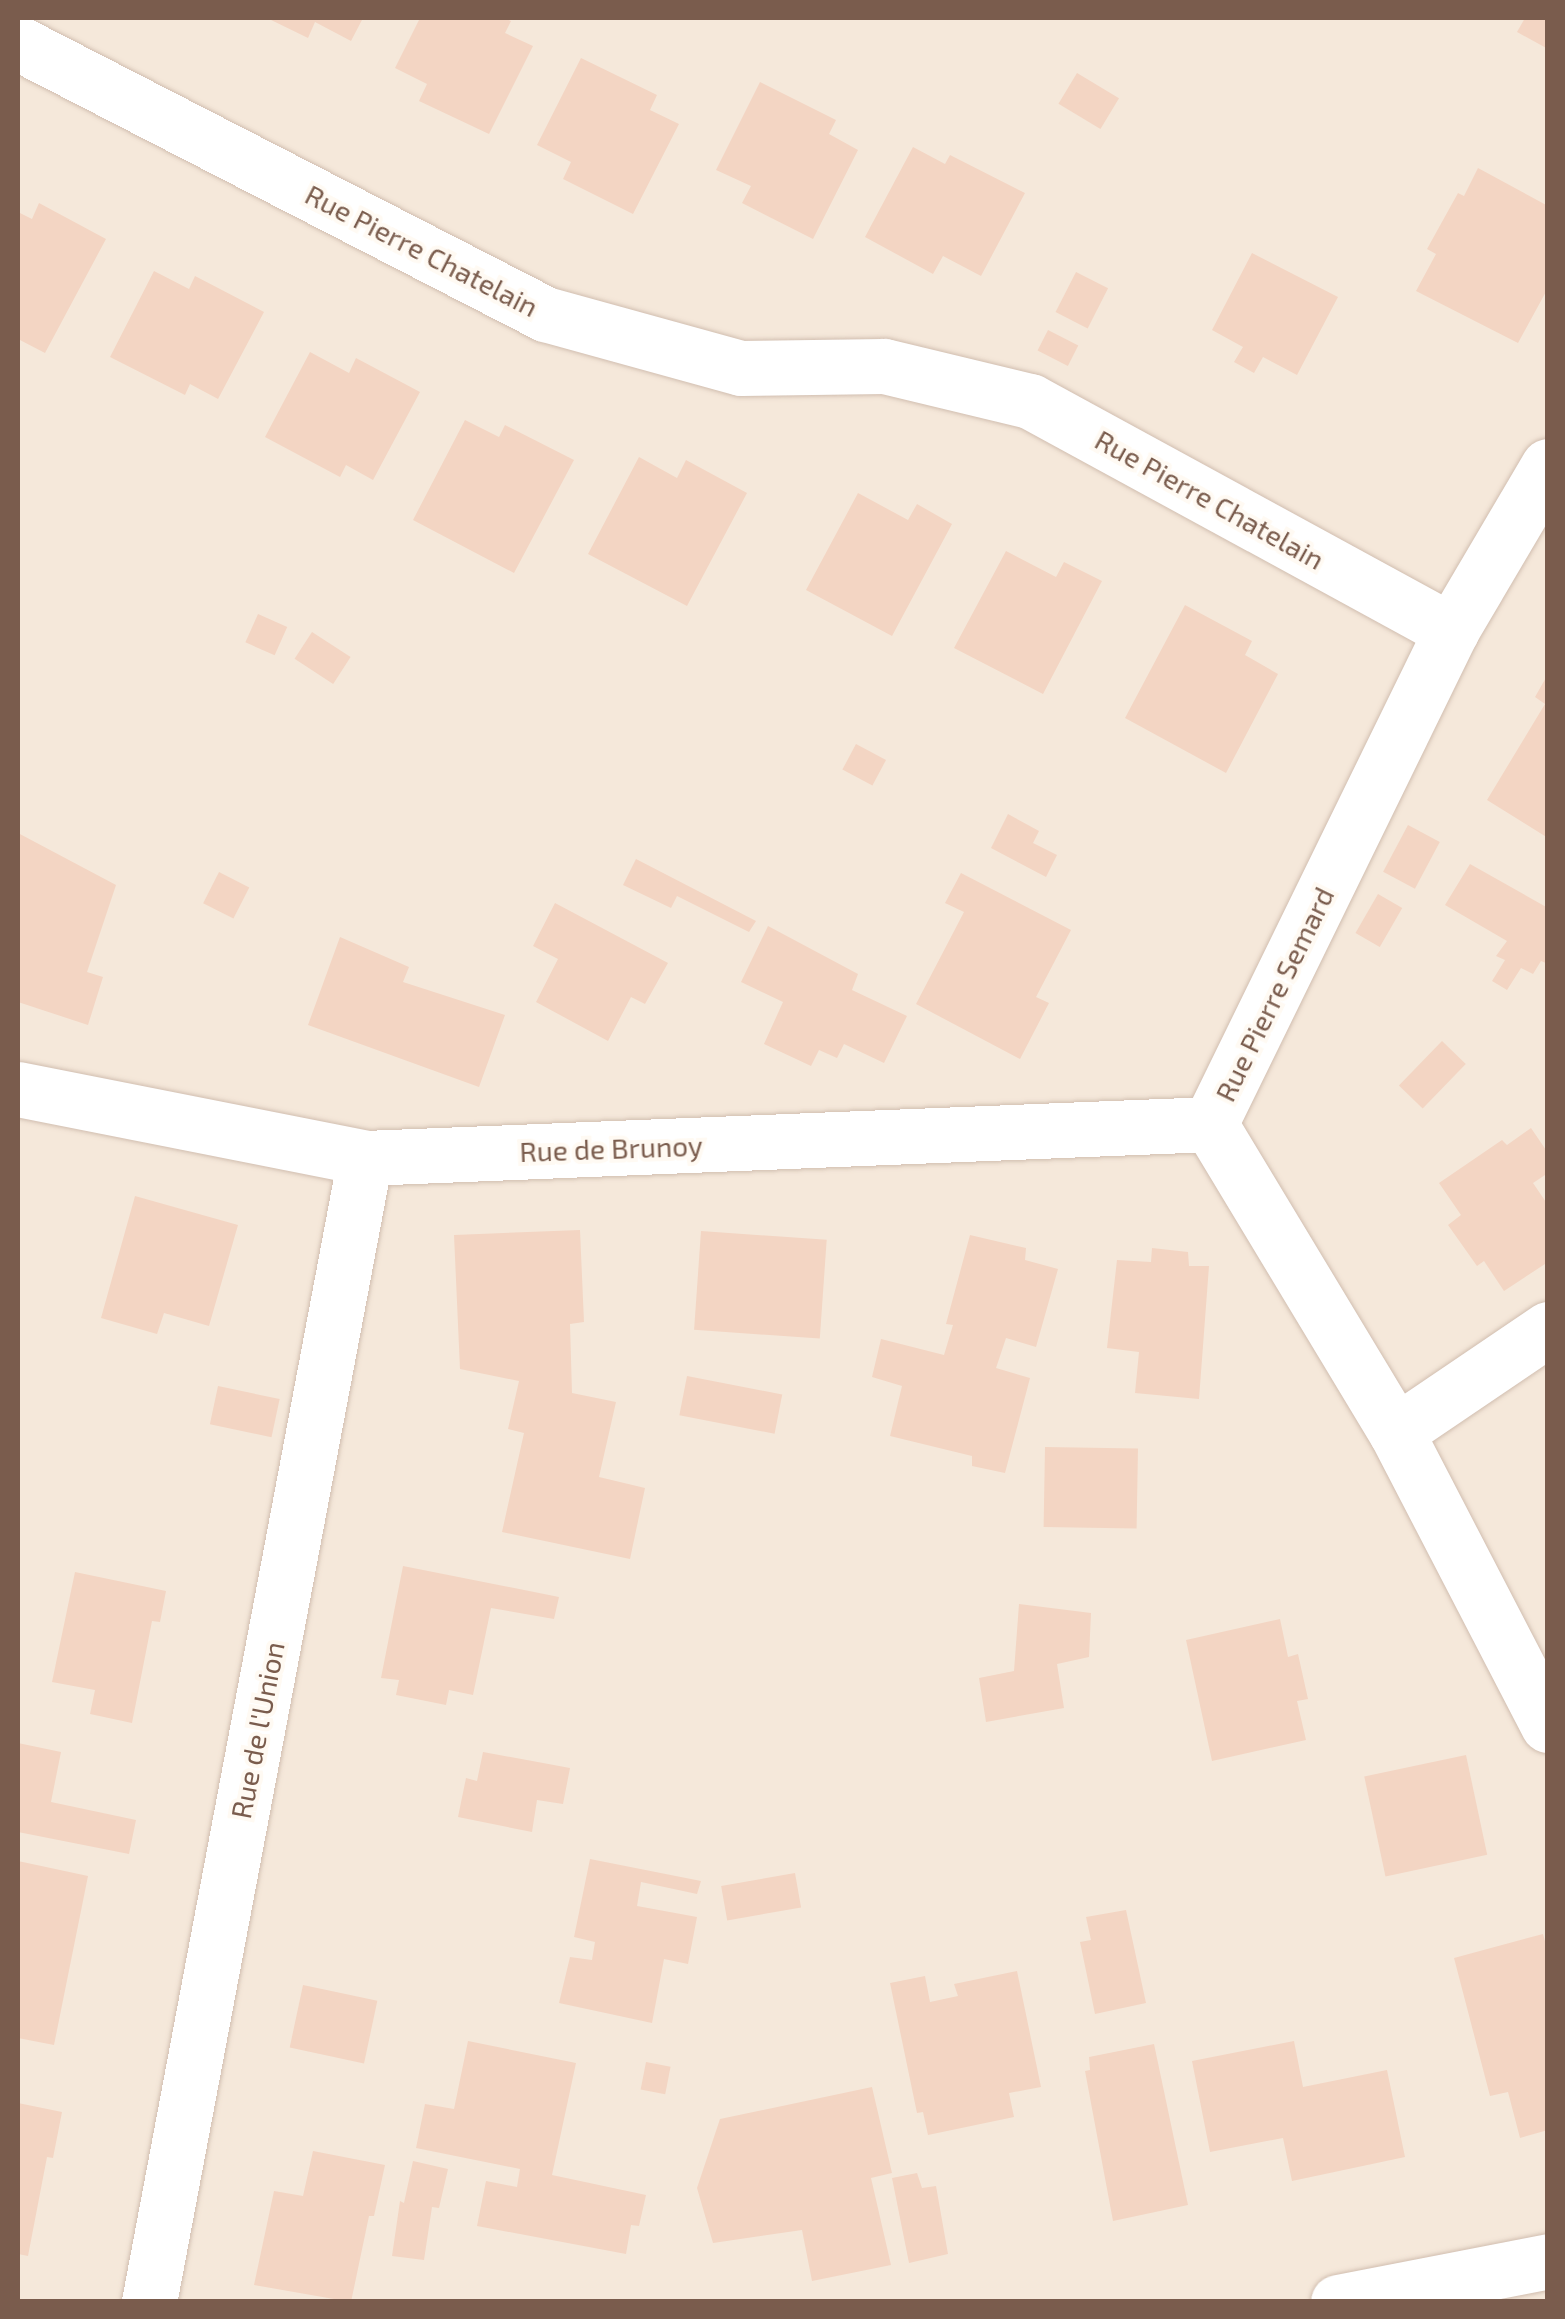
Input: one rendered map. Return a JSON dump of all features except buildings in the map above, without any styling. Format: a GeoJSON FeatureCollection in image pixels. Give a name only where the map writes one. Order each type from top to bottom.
{"type":"FeatureCollection","features":[{"type":"Feature","properties":{"kind":"street","name":"Rue Pierre Chatelain"},"geometry":{"type":"LineString","coordinates":[[18,43],[544,314],[741,368],[884,366],[1030,402],[1451,631]]}},
{"type":"Feature","properties":{"kind":"street","name":"Rue Pierre Semard"},"geometry":{"type":"LineString","coordinates":[[1548,466],[1451,631],[1210,1124],[1396,1432],[1548,1726]]}},
{"type":"Feature","properties":{"kind":"street","name":"Rue de Brunoy"},"geometry":{"type":"LineString","coordinates":[[18,1089],[365,1158],[1210,1124]]}},
{"type":"Feature","properties":{"kind":"street","name":"Rue de l'Union"},"geometry":{"type":"LineString","coordinates":[[149,2302],[365,1158]]}},
{"type":"Feature","properties":{"kind":"street"},"geometry":{"type":"LineString","coordinates":[[1396,1432],[1548,1328]]}},
{"type":"Feature","properties":{"kind":"street"},"geometry":{"type":"LineString","coordinates":[[1338,2302],[1548,2261]]}},
{"type":"Feature","properties":{"kind":"shaded area"},"geometry":{"type":"Polygon","coordinates":[[[18,18],[1547,18],[1547,2301],[18,2301],[18,18]]]}}]}
